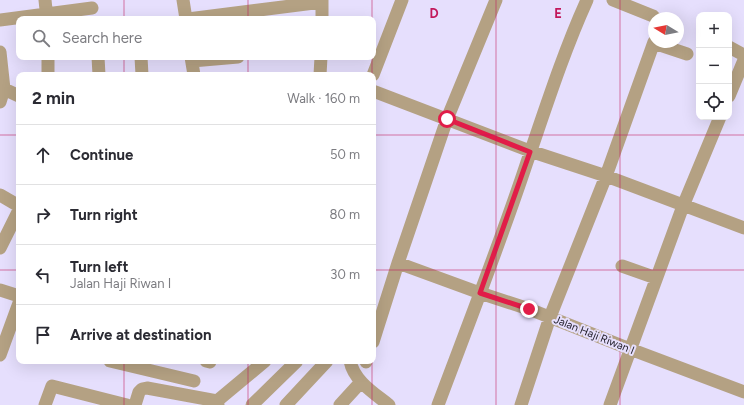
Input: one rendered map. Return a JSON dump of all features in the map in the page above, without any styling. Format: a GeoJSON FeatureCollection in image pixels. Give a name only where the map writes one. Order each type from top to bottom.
{"type":"FeatureCollection","features":[{"type":"Feature","properties":{"kind":"street"},"geometry":{"type":"LineString","coordinates":[[45,0],[47,16],[92,9]]}},
{"type":"Feature","properties":{"kind":"street"},"geometry":{"type":"LineString","coordinates":[[183,0],[186,16]]}},
{"type":"Feature","properties":{"kind":"street"},"geometry":{"type":"LineString","coordinates":[[374,72],[402,0]]}},
{"type":"Feature","properties":{"kind":"street"},"geometry":{"type":"LineString","coordinates":[[376,333],[447,119],[496,0]]}},
{"type":"Feature","properties":{"kind":"street"},"geometry":{"type":"LineString","coordinates":[[438,405],[578,20],[587,0]]}},
{"type":"Feature","properties":{"kind":"street"},"geometry":{"type":"LineString","coordinates":[[613,0],[648,14]]}},
{"type":"Feature","properties":{"kind":"street"},"geometry":{"type":"LineString","coordinates":[[210,16],[322,1],[322,16]]}},
{"type":"Feature","properties":{"kind":"street"},"geometry":{"type":"LineString","coordinates":[[0,20],[16,19]]}},
{"type":"Feature","properties":{"kind":"street"},"geometry":{"type":"LineString","coordinates":[[521,405],[550,317],[606,176],[652,48]]}},
{"type":"Feature","properties":{"kind":"street"},"geometry":{"type":"LineString","coordinates":[[670,48],[686,54]]}},
{"type":"Feature","properties":{"kind":"street"},"geometry":{"type":"LineString","coordinates":[[731,48],[744,55]]}},
{"type":"Feature","properties":{"kind":"street"},"geometry":{"type":"LineString","coordinates":[[0,52],[4,89],[0,102]]}},
{"type":"Feature","properties":{"kind":"street"},"geometry":{"type":"LineString","coordinates":[[48,60],[48,72]]}},
{"type":"Feature","properties":{"kind":"street"},"geometry":{"type":"LineString","coordinates":[[98,60],[99,72]]}},
{"type":"Feature","properties":{"kind":"street"},"geometry":{"type":"LineString","coordinates":[[141,60],[142,72]]}},
{"type":"Feature","properties":{"kind":"street"},"geometry":{"type":"LineString","coordinates":[[192,60],[194,72]]}},
{"type":"Feature","properties":{"kind":"street"},"geometry":{"type":"LineString","coordinates":[[320,72],[321,60]]}},
{"type":"Feature","properties":{"kind":"street"},"geometry":{"type":"LineString","coordinates":[[732,89],[744,60]]}},
{"type":"Feature","properties":{"kind":"street"},"geometry":{"type":"LineString","coordinates":[[4,89],[16,95]]}},
{"type":"Feature","properties":{"kind":"street"},"geometry":{"type":"LineString","coordinates":[[376,92],[530,152],[606,176],[744,228]]}},
{"type":"Feature","properties":{"kind":"street"},"geometry":{"type":"LineString","coordinates":[[610,405],[683,206],[719,120]]}},
{"type":"Feature","properties":{"kind":"street"},"geometry":{"type":"LineString","coordinates":[[0,195],[16,204]]}},
{"type":"Feature","properties":{"kind":"street"},"geometry":{"type":"LineString","coordinates":[[0,248],[16,216]]}},
{"type":"Feature","properties":{"kind":"street","name":"Jalan Haji Riwan I"},"geometry":{"type":"LineString","coordinates":[[398,263],[529,309],[744,392]]}},
{"type":"Feature","properties":{"kind":"street"},"geometry":{"type":"LineString","coordinates":[[622,266],[656,278]]}},
{"type":"Feature","properties":{"kind":"street"},"geometry":{"type":"LineString","coordinates":[[0,290],[16,295]]}},
{"type":"Feature","properties":{"kind":"street"},"geometry":{"type":"LineString","coordinates":[[0,355],[16,311]]}},
{"type":"Feature","properties":{"kind":"street"},"geometry":{"type":"LineString","coordinates":[[123,364],[194,381]]}},
{"type":"Feature","properties":{"kind":"street"},"geometry":{"type":"LineString","coordinates":[[135,405],[139,392],[142,389],[147,388],[218,403],[262,364]]}},
{"type":"Feature","properties":{"kind":"street"},"geometry":{"type":"LineString","coordinates":[[252,405],[294,364]]}},
{"type":"Feature","properties":{"kind":"street"},"geometry":{"type":"LineString","coordinates":[[286,405],[324,364]]}},
{"type":"Feature","properties":{"kind":"street"},"geometry":{"type":"LineString","coordinates":[[351,364],[361,382],[389,405]]}},
{"type":"Feature","properties":{"kind":"street"},"geometry":{"type":"LineString","coordinates":[[340,405],[361,382]]}},
{"type":"Feature","properties":{"kind":"street"},"geometry":{"type":"LineString","coordinates":[[45,405],[47,384],[127,405]]}},
{"type":"Feature","properties":{"kind":"route"},"geometry":{"type":"LineString","coordinates":[[447,119],[530,152],[480,293],[529,309]]}}]}
